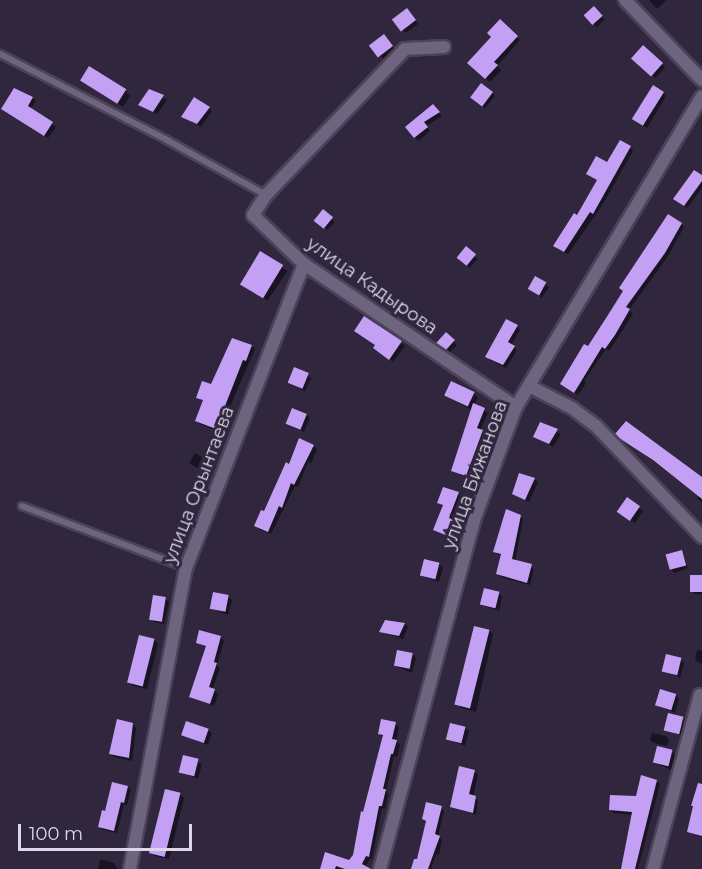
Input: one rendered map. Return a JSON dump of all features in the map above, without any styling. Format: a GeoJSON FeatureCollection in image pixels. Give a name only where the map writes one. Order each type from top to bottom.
{"type":"FeatureCollection","features":[{"type":"Feature","properties":{"kind":"street"},"geometry":{"type":"LineString","coordinates":[[625,0],[702,80]]}},
{"type":"Feature","properties":{"kind":"street","name":"улица Кадырова"},"geometry":{"type":"LineString","coordinates":[[444,46],[405,49],[266,195],[253,215],[304,264],[516,407]]}},
{"type":"Feature","properties":{"kind":"street","name":"улица Бижанова"},"geometry":{"type":"LineString","coordinates":[[380,869],[474,520],[516,407],[701,100]]}},
{"type":"Feature","properties":{"kind":"street","name":"улица Орынтаева"},"geometry":{"type":"LineString","coordinates":[[130,869],[186,568],[304,264]]}},
{"type":"Feature","properties":{"kind":"street"},"geometry":{"type":"LineString","coordinates":[[529,386],[572,408],[597,427],[702,537]]}},
{"type":"Feature","properties":{"kind":"street"},"geometry":{"type":"LineString","coordinates":[[653,869],[700,695],[702,695]]}},
{"type":"Feature","properties":{"kind":"lane"},"geometry":{"type":"LineString","coordinates":[[0,54],[167,140],[266,195]]}},
{"type":"Feature","properties":{"kind":"lane"},"geometry":{"type":"LineString","coordinates":[[22,506],[186,568]]}},
{"type":"Feature","properties":{"kind":"building"},"geometry":{"type":"Polygon","coordinates":[[[594,6],[603,16],[592,25],[584,15],[594,6]]]}},
{"type":"Feature","properties":{"kind":"building"},"geometry":{"type":"Polygon","coordinates":[[[407,8],[416,20],[401,31],[392,19],[407,8]]]}},
{"type":"Feature","properties":{"kind":"building"},"geometry":{"type":"Polygon","coordinates":[[[500,19],[518,36],[494,62],[498,65],[485,79],[467,63],[491,37],[487,33],[500,19]]]}},
{"type":"Feature","properties":{"kind":"building"},"geometry":{"type":"Polygon","coordinates":[[[384,34],[393,46],[378,57],[369,45],[384,34]]]}},
{"type":"Feature","properties":{"kind":"building"},"geometry":{"type":"Polygon","coordinates":[[[643,45],[663,63],[651,76],[631,58],[643,45]]]}},
{"type":"Feature","properties":{"kind":"building"},"geometry":{"type":"Polygon","coordinates":[[[89,66],[126,89],[117,104],[80,80],[89,66]]]}},
{"type":"Feature","properties":{"kind":"building"},"geometry":{"type":"Polygon","coordinates":[[[481,83],[493,92],[482,106],[470,97],[481,83]]]}},
{"type":"Feature","properties":{"kind":"building"},"geometry":{"type":"Polygon","coordinates":[[[653,85],[664,92],[643,126],[632,119],[653,85]]]}},
{"type":"Feature","properties":{"kind":"building"},"geometry":{"type":"Polygon","coordinates":[[[14,88],[33,97],[28,106],[53,122],[44,136],[1,109],[14,88]]]}},
{"type":"Feature","properties":{"kind":"building"},"geometry":{"type":"Polygon","coordinates":[[[149,89],[164,95],[153,112],[138,105],[149,89]]]}},
{"type":"Feature","properties":{"kind":"building"},"geometry":{"type":"Polygon","coordinates":[[[194,97],[210,107],[197,124],[181,117],[194,97]]]}},
{"type":"Feature","properties":{"kind":"building"},"geometry":{"type":"Polygon","coordinates":[[[433,104],[440,112],[424,122],[428,127],[414,138],[405,127],[433,104]]]}},
{"type":"Feature","properties":{"kind":"building"},"geometry":{"type":"Polygon","coordinates":[[[620,140],[631,146],[593,214],[590,212],[564,252],[553,246],[574,213],[577,215],[597,180],[586,174],[596,156],[607,162],[620,140]]]}},
{"type":"Feature","properties":{"kind":"building"},"geometry":{"type":"Polygon","coordinates":[[[694,170],[702,175],[702,181],[684,206],[673,199],[694,170]]]}},
{"type":"Feature","properties":{"kind":"building"},"geometry":{"type":"Polygon","coordinates":[[[323,209],[333,217],[324,229],[314,221],[323,209]]]}},
{"type":"Feature","properties":{"kind":"building"},"geometry":{"type":"Polygon","coordinates":[[[668,214],[682,223],[665,253],[626,307],[630,309],[615,335],[605,349],[602,347],[574,393],[560,384],[584,344],[588,346],[608,315],[623,291],[619,288],[668,214]]]}},
{"type":"Feature","properties":{"kind":"building"},"geometry":{"type":"Polygon","coordinates":[[[466,246],[476,254],[467,266],[457,258],[466,246]]]}},
{"type":"Feature","properties":{"kind":"building"},"geometry":{"type":"Polygon","coordinates":[[[260,251],[283,265],[263,298],[240,284],[260,251]]]}},
{"type":"Feature","properties":{"kind":"building"},"geometry":{"type":"Polygon","coordinates":[[[535,276],[546,282],[539,295],[528,289],[535,276]]]}},
{"type":"Feature","properties":{"kind":"building"},"geometry":{"type":"Polygon","coordinates":[[[364,316],[402,341],[389,360],[373,348],[375,345],[354,331],[364,316]]]}},
{"type":"Feature","properties":{"kind":"building"},"geometry":{"type":"Polygon","coordinates":[[[506,319],[518,325],[508,342],[515,346],[503,365],[485,357],[506,319]]]}},
{"type":"Feature","properties":{"kind":"building"},"geometry":{"type":"Polygon","coordinates":[[[446,332],[455,340],[445,351],[436,343],[446,332]]]}},
{"type":"Feature","properties":{"kind":"building"},"geometry":{"type":"Polygon","coordinates":[[[232,338],[252,345],[246,361],[243,360],[216,429],[195,421],[203,400],[196,398],[202,381],[211,384],[232,338]]]}},
{"type":"Feature","properties":{"kind":"building"},"geometry":{"type":"Polygon","coordinates":[[[294,367],[309,373],[302,389],[288,383],[294,367]]]}},
{"type":"Feature","properties":{"kind":"building"},"geometry":{"type":"Polygon","coordinates":[[[451,381],[475,392],[468,406],[444,396],[451,381]]]}},
{"type":"Feature","properties":{"kind":"building"},"geometry":{"type":"Polygon","coordinates":[[[473,403],[485,408],[477,428],[483,430],[466,476],[451,471],[473,403]]]}},
{"type":"Feature","properties":{"kind":"building"},"geometry":{"type":"Polygon","coordinates":[[[292,408],[307,414],[300,430],[286,424],[292,408]]]}},
{"type":"Feature","properties":{"kind":"building"},"geometry":{"type":"Polygon","coordinates":[[[626,421],[702,477],[702,499],[653,460],[615,434],[626,421]]]}},
{"type":"Feature","properties":{"kind":"building"},"geometry":{"type":"Polygon","coordinates":[[[540,422],[558,429],[549,444],[533,437],[540,422]]]}},
{"type":"Feature","properties":{"kind":"building"},"geometry":{"type":"Polygon","coordinates":[[[299,438],[314,445],[294,485],[291,483],[282,508],[279,506],[268,532],[254,526],[261,510],[264,511],[286,462],[289,464],[299,438]]]}},
{"type":"Feature","properties":{"kind":"building"},"geometry":{"type":"Polygon","coordinates":[[[519,473],[535,478],[525,500],[512,494],[519,473]]]}},
{"type":"Feature","properties":{"kind":"building"},"geometry":{"type":"Polygon","coordinates":[[[443,487],[459,492],[449,518],[455,520],[448,536],[433,530],[443,505],[437,503],[443,487]]]}},
{"type":"Feature","properties":{"kind":"building"},"geometry":{"type":"Polygon","coordinates":[[[627,497],[640,506],[630,521],[617,512],[627,497]]]}},
{"type":"Feature","properties":{"kind":"building"},"geometry":{"type":"Polygon","coordinates":[[[506,509],[521,515],[512,559],[532,564],[527,583],[496,574],[501,554],[493,552],[506,509]]]}},
{"type":"Feature","properties":{"kind":"building"},"geometry":{"type":"Polygon","coordinates":[[[682,550],[686,565],[670,570],[666,554],[682,550]]]}},
{"type":"Feature","properties":{"kind":"building"},"geometry":{"type":"Polygon","coordinates":[[[424,559],[440,563],[435,579],[420,575],[424,559]]]}},
{"type":"Feature","properties":{"kind":"building"},"geometry":{"type":"Polygon","coordinates":[[[690,575],[702,575],[702,592],[690,592],[690,575]]]}},
{"type":"Feature","properties":{"kind":"building"},"geometry":{"type":"Polygon","coordinates":[[[484,588],[500,592],[495,608],[480,604],[484,588]]]}},
{"type":"Feature","properties":{"kind":"building"},"geometry":{"type":"Polygon","coordinates":[[[213,592],[229,595],[225,612],[210,609],[213,592]]]}},
{"type":"Feature","properties":{"kind":"building"},"geometry":{"type":"Polygon","coordinates":[[[153,595],[166,597],[162,622],[149,620],[153,595]]]}},
{"type":"Feature","properties":{"kind":"building"},"geometry":{"type":"Polygon","coordinates":[[[385,620],[405,623],[399,636],[379,632],[385,620]]]}},
{"type":"Feature","properties":{"kind":"building"},"geometry":{"type":"Polygon","coordinates":[[[474,626],[490,630],[470,708],[454,705],[474,626]]]}},
{"type":"Feature","properties":{"kind":"building"},"geometry":{"type":"Polygon","coordinates":[[[199,630],[221,636],[214,662],[217,663],[209,687],[215,689],[210,704],[189,697],[206,646],[196,643],[199,630]]]}},
{"type":"Feature","properties":{"kind":"building"},"geometry":{"type":"Polygon","coordinates":[[[139,635],[155,639],[143,686],[127,683],[139,635]]]}},
{"type":"Feature","properties":{"kind":"building"},"geometry":{"type":"Polygon","coordinates":[[[397,650],[413,653],[410,669],[394,666],[397,650]]]}},
{"type":"Feature","properties":{"kind":"building"},"geometry":{"type":"Polygon","coordinates":[[[666,654],[682,658],[677,675],[662,671],[666,654]]]}},
{"type":"Feature","properties":{"kind":"building"},"geometry":{"type":"Polygon","coordinates":[[[660,689],[676,694],[671,710],[655,705],[660,689]]]}},
{"type":"Feature","properties":{"kind":"building"},"geometry":{"type":"Polygon","coordinates":[[[668,713],[684,717],[679,734],[664,730],[668,713]]]}},
{"type":"Feature","properties":{"kind":"building"},"geometry":{"type":"Polygon","coordinates":[[[117,719],[133,723],[129,758],[109,754],[117,719]]]}},
{"type":"Feature","properties":{"kind":"building"},"geometry":{"type":"Polygon","coordinates":[[[381,719],[396,722],[392,739],[397,740],[393,754],[391,754],[383,789],[386,789],[382,806],[379,806],[369,857],[366,856],[362,864],[371,869],[345,869],[336,866],[335,869],[320,869],[325,852],[349,860],[353,855],[361,811],[363,812],[383,735],[378,734],[381,719]]]}},
{"type":"Feature","properties":{"kind":"building"},"geometry":{"type":"Polygon","coordinates":[[[186,721],[209,729],[204,743],[181,735],[186,721]]]}},
{"type":"Feature","properties":{"kind":"building"},"geometry":{"type":"Polygon","coordinates":[[[450,723],[466,727],[461,743],[446,739],[450,723]]]}},
{"type":"Feature","properties":{"kind":"building"},"geometry":{"type":"Polygon","coordinates":[[[657,746],[673,750],[668,766],[653,762],[657,746]]]}},
{"type":"Feature","properties":{"kind":"building"},"geometry":{"type":"Polygon","coordinates":[[[183,755],[199,759],[194,776],[179,772],[183,755]]]}},
{"type":"Feature","properties":{"kind":"building"},"geometry":{"type":"Polygon","coordinates":[[[459,766],[475,770],[469,794],[476,796],[473,813],[450,807],[459,766]]]}},
{"type":"Feature","properties":{"kind":"building"},"geometry":{"type":"Polygon","coordinates":[[[641,775],[657,780],[635,869],[621,869],[632,812],[609,810],[610,795],[636,796],[641,775]]]}},
{"type":"Feature","properties":{"kind":"building"},"geometry":{"type":"Polygon","coordinates":[[[112,782],[128,786],[124,803],[121,802],[114,831],[98,827],[102,810],[105,811],[112,782]]]}},
{"type":"Feature","properties":{"kind":"building"},"geometry":{"type":"Polygon","coordinates":[[[698,783],[702,784],[702,836],[687,832],[698,783]]]}},
{"type":"Feature","properties":{"kind":"building"},"geometry":{"type":"Polygon","coordinates":[[[165,789],[181,793],[165,857],[149,853],[165,789]]]}},
{"type":"Feature","properties":{"kind":"building"},"geometry":{"type":"Polygon","coordinates":[[[426,802],[442,806],[435,834],[440,836],[428,869],[411,869],[414,859],[417,859],[426,821],[422,819],[426,802]]]}}]}
